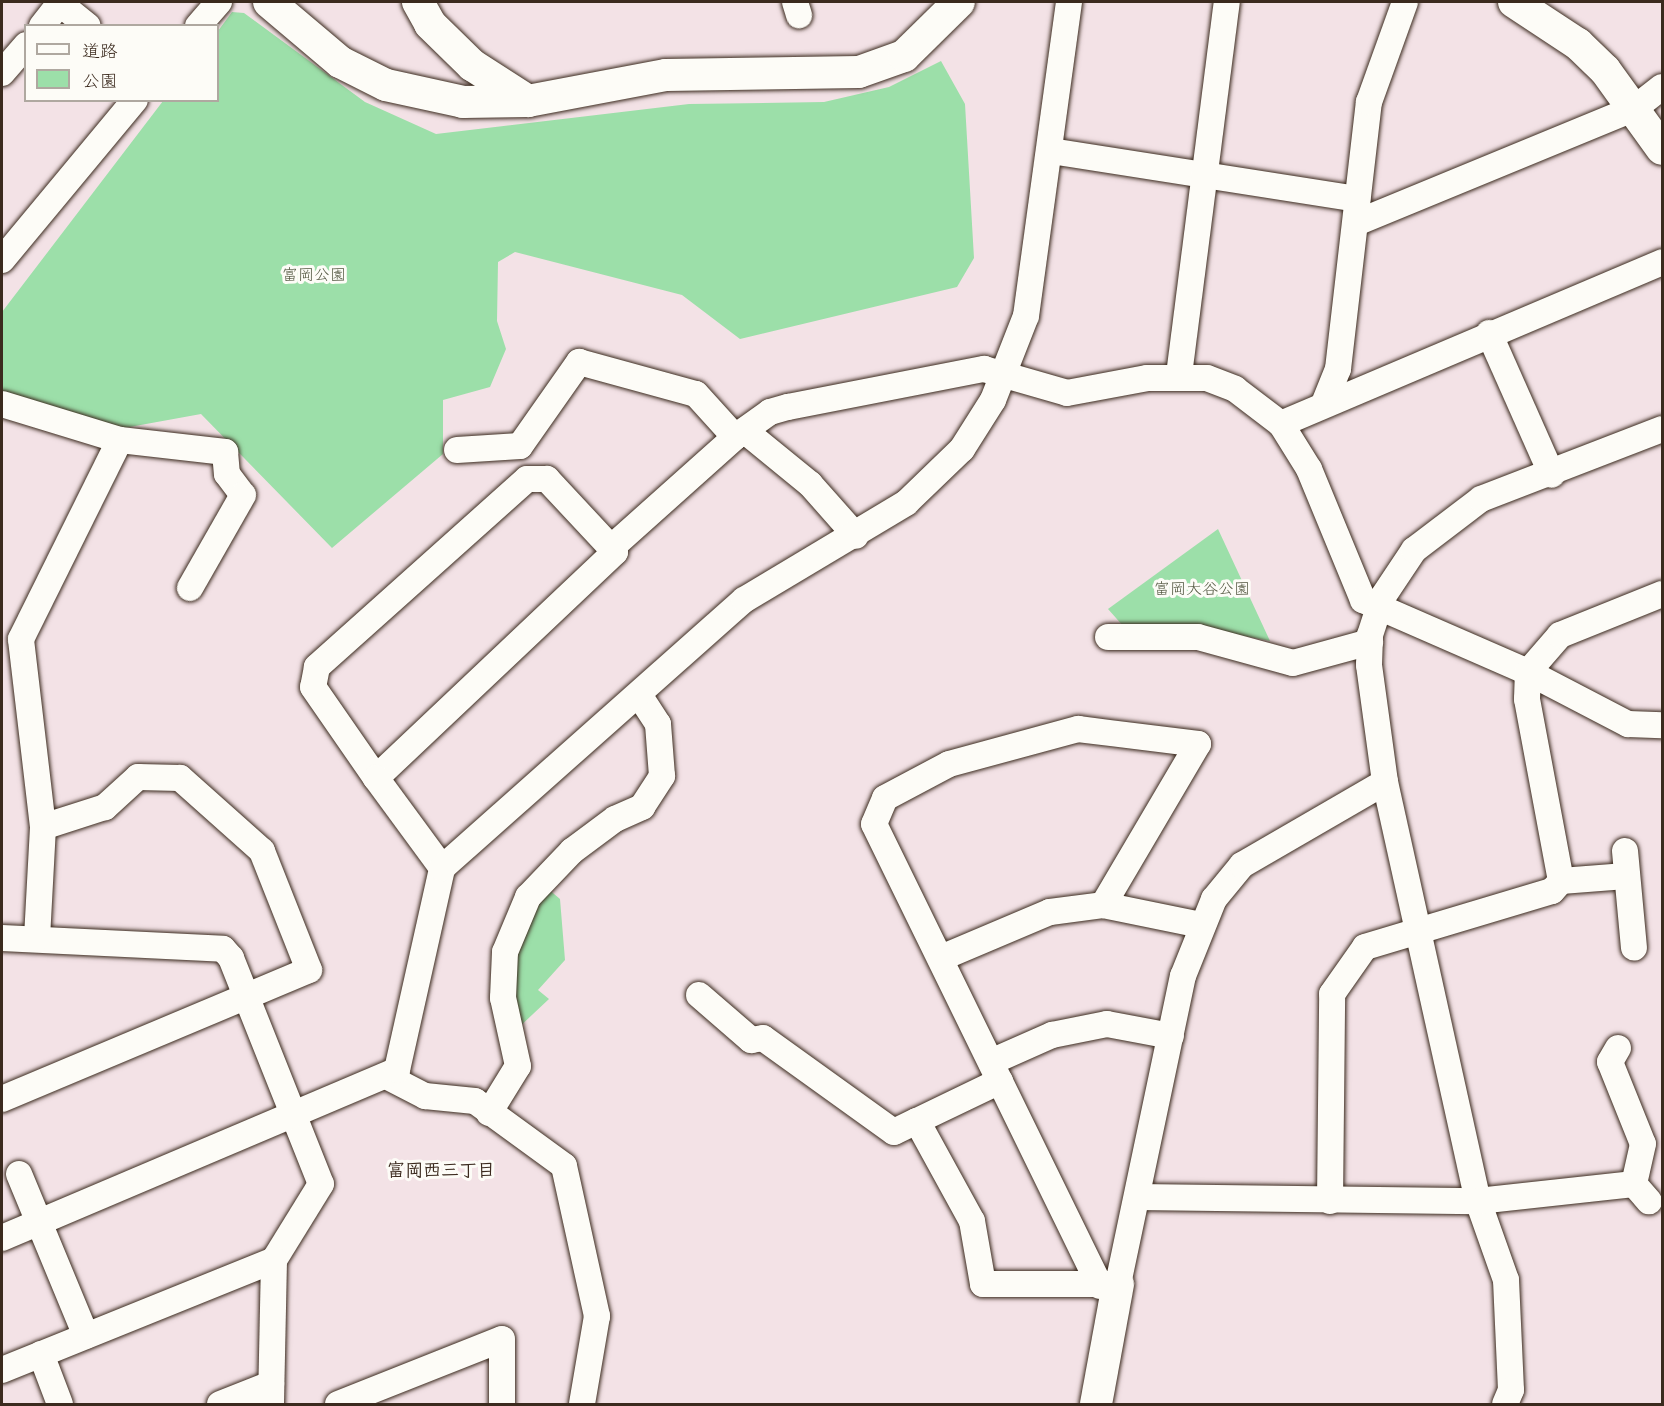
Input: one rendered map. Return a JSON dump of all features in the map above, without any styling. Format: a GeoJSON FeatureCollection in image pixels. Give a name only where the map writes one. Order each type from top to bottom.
{"type":"FeatureCollection","features":[{"type":"Feature","properties":{"kind":"street"},"geometry":{"type":"LineString","coordinates":[[43,24],[59,2],[86,24]]}},
{"type":"Feature","properties":{"kind":"street"},"geometry":{"type":"LineString","coordinates":[[200,24],[219,2]]}},
{"type":"Feature","properties":{"kind":"street"},"geometry":{"type":"LineString","coordinates":[[268,2],[340,62],[386,85],[463,102],[528,101],[666,75],[859,72],[904,56],[959,2]]}},
{"type":"Feature","properties":{"kind":"street"},"geometry":{"type":"LineString","coordinates":[[418,2],[430,24],[472,65],[528,101]]}},
{"type":"Feature","properties":{"kind":"street"},"geometry":{"type":"LineString","coordinates":[[2,1238],[388,1077],[400,1061],[442,868],[640,696],[744,600],[803,561],[856,536],[906,503],[962,449],[1006,372],[1026,316],[1051,150],[1069,2]]}},
{"type":"Feature","properties":{"kind":"street"},"geometry":{"type":"LineString","coordinates":[[1179,375],[1227,2]]}},
{"type":"Feature","properties":{"kind":"street"},"geometry":{"type":"LineString","coordinates":[[1325,401],[1338,369],[1369,102],[1405,2]]}},
{"type":"Feature","properties":{"kind":"street"},"geometry":{"type":"LineString","coordinates":[[1514,2],[1578,44],[1635,108],[1662,149]]}},
{"type":"Feature","properties":{"kind":"street"},"geometry":{"type":"LineString","coordinates":[[2,73],[24,47]]}},
{"type":"Feature","properties":{"kind":"street"},"geometry":{"type":"LineString","coordinates":[[1051,150],[1206,172],[1356,211],[1635,108],[1662,87]]}},
{"type":"Feature","properties":{"kind":"street"},"geometry":{"type":"LineString","coordinates":[[2,260],[133,102]]}},
{"type":"Feature","properties":{"kind":"street"},"geometry":{"type":"LineString","coordinates":[[1281,424],[1325,401],[1662,262]]}},
{"type":"Feature","properties":{"kind":"street"},"geometry":{"type":"LineString","coordinates":[[1489,333],[1552,475]]}},
{"type":"Feature","properties":{"kind":"street"},"geometry":{"type":"LineString","coordinates":[[457,450],[520,446],[579,362],[696,394],[740,434],[810,483],[856,536]]}},
{"type":"Feature","properties":{"kind":"street"},"geometry":{"type":"LineString","coordinates":[[611,548],[740,434],[770,412],[984,369],[1006,372],[1067,393],[1179,375],[1207,378],[1235,389],[1281,424],[1309,469],[1363,600],[1528,672],[1628,724],[1662,725]]}},
{"type":"Feature","properties":{"kind":"street"},"geometry":{"type":"LineString","coordinates":[[2,404],[120,440],[225,452],[227,474],[243,495],[190,588]]}},
{"type":"Feature","properties":{"kind":"street"},"geometry":{"type":"LineString","coordinates":[[1505,1404],[1511,1390],[1506,1280],[1478,1200],[1420,929],[1384,782],[1371,702],[1370,642],[1377,608],[1432,532],[1481,499],[1552,475],[1662,429]]}},
{"type":"Feature","properties":{"kind":"street"},"geometry":{"type":"LineString","coordinates":[[37,938],[43,827],[21,639],[120,440]]}},
{"type":"Feature","properties":{"kind":"street"},"geometry":{"type":"LineString","coordinates":[[376,778],[615,552],[547,479],[527,478],[317,667],[313,687],[376,778],[442,868]]}},
{"type":"Feature","properties":{"kind":"street"},"geometry":{"type":"LineString","coordinates":[[1562,881],[1527,699],[1528,672],[1560,635],[1662,594]]}},
{"type":"Feature","properties":{"kind":"street"},"geometry":{"type":"LineString","coordinates":[[1108,637],[1198,637],[1293,663],[1370,642]]}},
{"type":"Feature","properties":{"kind":"street"},"geometry":{"type":"LineString","coordinates":[[489,1113],[518,1066],[503,998],[505,952],[528,897],[572,851],[615,819],[642,807],[662,776],[658,724],[640,696]]}},
{"type":"Feature","properties":{"kind":"street"},"geometry":{"type":"LineString","coordinates":[[1103,905],[1198,744],[1078,729],[949,764],[885,798],[874,824],[941,957],[995,1072],[1109,1285]]}},
{"type":"Feature","properties":{"kind":"street"},"geometry":{"type":"LineString","coordinates":[[2,1099],[119,1047],[249,1000],[309,970],[262,850],[180,778],[138,777],[105,807],[43,827]]}},
{"type":"Feature","properties":{"kind":"street"},"geometry":{"type":"LineString","coordinates":[[1096,1404],[1109,1285],[1137,1197],[1171,1036],[1202,925],[1242,866],[1384,782]]}},
{"type":"Feature","properties":{"kind":"street"},"geometry":{"type":"LineString","coordinates":[[1625,850],[1634,948]]}},
{"type":"Feature","properties":{"kind":"street"},"geometry":{"type":"LineString","coordinates":[[1330,1200],[1332,994],[1365,947],[1552,891],[1562,881],[1626,876]]}},
{"type":"Feature","properties":{"kind":"street"},"geometry":{"type":"LineString","coordinates":[[941,957],[1050,912],[1103,905],[1202,925]]}},
{"type":"Feature","properties":{"kind":"street"},"geometry":{"type":"LineString","coordinates":[[2,938],[223,949],[249,1000],[297,1116],[321,1184],[274,1260],[271,1394],[220,1404]]}},
{"type":"Feature","properties":{"kind":"street"},"geometry":{"type":"LineString","coordinates":[[699,995],[751,1040],[763,1038],[894,1132],[917,1121],[1052,1035],[1107,1024],[1171,1036]]}},
{"type":"Feature","properties":{"kind":"street"},"geometry":{"type":"LineString","coordinates":[[1137,1197],[1478,1200],[1642,1193],[1643,1144],[1610,1062],[1618,1048]]}},
{"type":"Feature","properties":{"kind":"street"},"geometry":{"type":"LineString","coordinates":[[388,1077],[425,1096],[475,1101],[564,1166],[597,1316],[582,1404]]}},
{"type":"Feature","properties":{"kind":"street"},"geometry":{"type":"LineString","coordinates":[[917,1121],[972,1221],[983,1284],[1109,1285]]}},
{"type":"Feature","properties":{"kind":"street"},"geometry":{"type":"LineString","coordinates":[[19,1174],[86,1336]]}},
{"type":"Feature","properties":{"kind":"street"},"geometry":{"type":"LineString","coordinates":[[2,1370],[274,1260]]}},
{"type":"Feature","properties":{"kind":"street"},"geometry":{"type":"LineString","coordinates":[[338,1404],[502,1340],[502,1404]]}},
{"type":"Feature","properties":{"kind":"street"},"geometry":{"type":"LineString","coordinates":[[41,1354],[60,1404]]}},
{"type":"Feature","properties":{"kind":"green space","name":"富岡公園"},"geometry":{"type":"Polygon","coordinates":[[[232,12],[244,13],[365,102],[436,134],[689,104],[824,102],[889,87],[941,61],[965,104],[974,258],[957,287],[740,339],[682,295],[515,252],[498,262],[497,321],[506,349],[490,387],[443,400],[443,454],[332,548],[201,414],[124,428],[2,397],[2,312],[162,102],[219,102],[219,30],[232,12]]]}},
{"type":"Feature","properties":{"kind":"green space","name":"富岡大谷公園"},"geometry":{"type":"Polygon","coordinates":[[[1218,529],[1270,641],[1208,629],[1124,627],[1108,609],[1218,529]]]}},
{"type":"Feature","properties":{"kind":"green space"},"geometry":{"type":"Polygon","coordinates":[[[547,888],[560,899],[565,960],[538,990],[549,999],[516,1030],[510,985],[522,936],[547,888]]]}},
{"type":"Feature","properties":{"kind":"district","name":"富岡西三丁目"},"geometry":{"type":"Point","coordinates":[441,1171]}}]}
